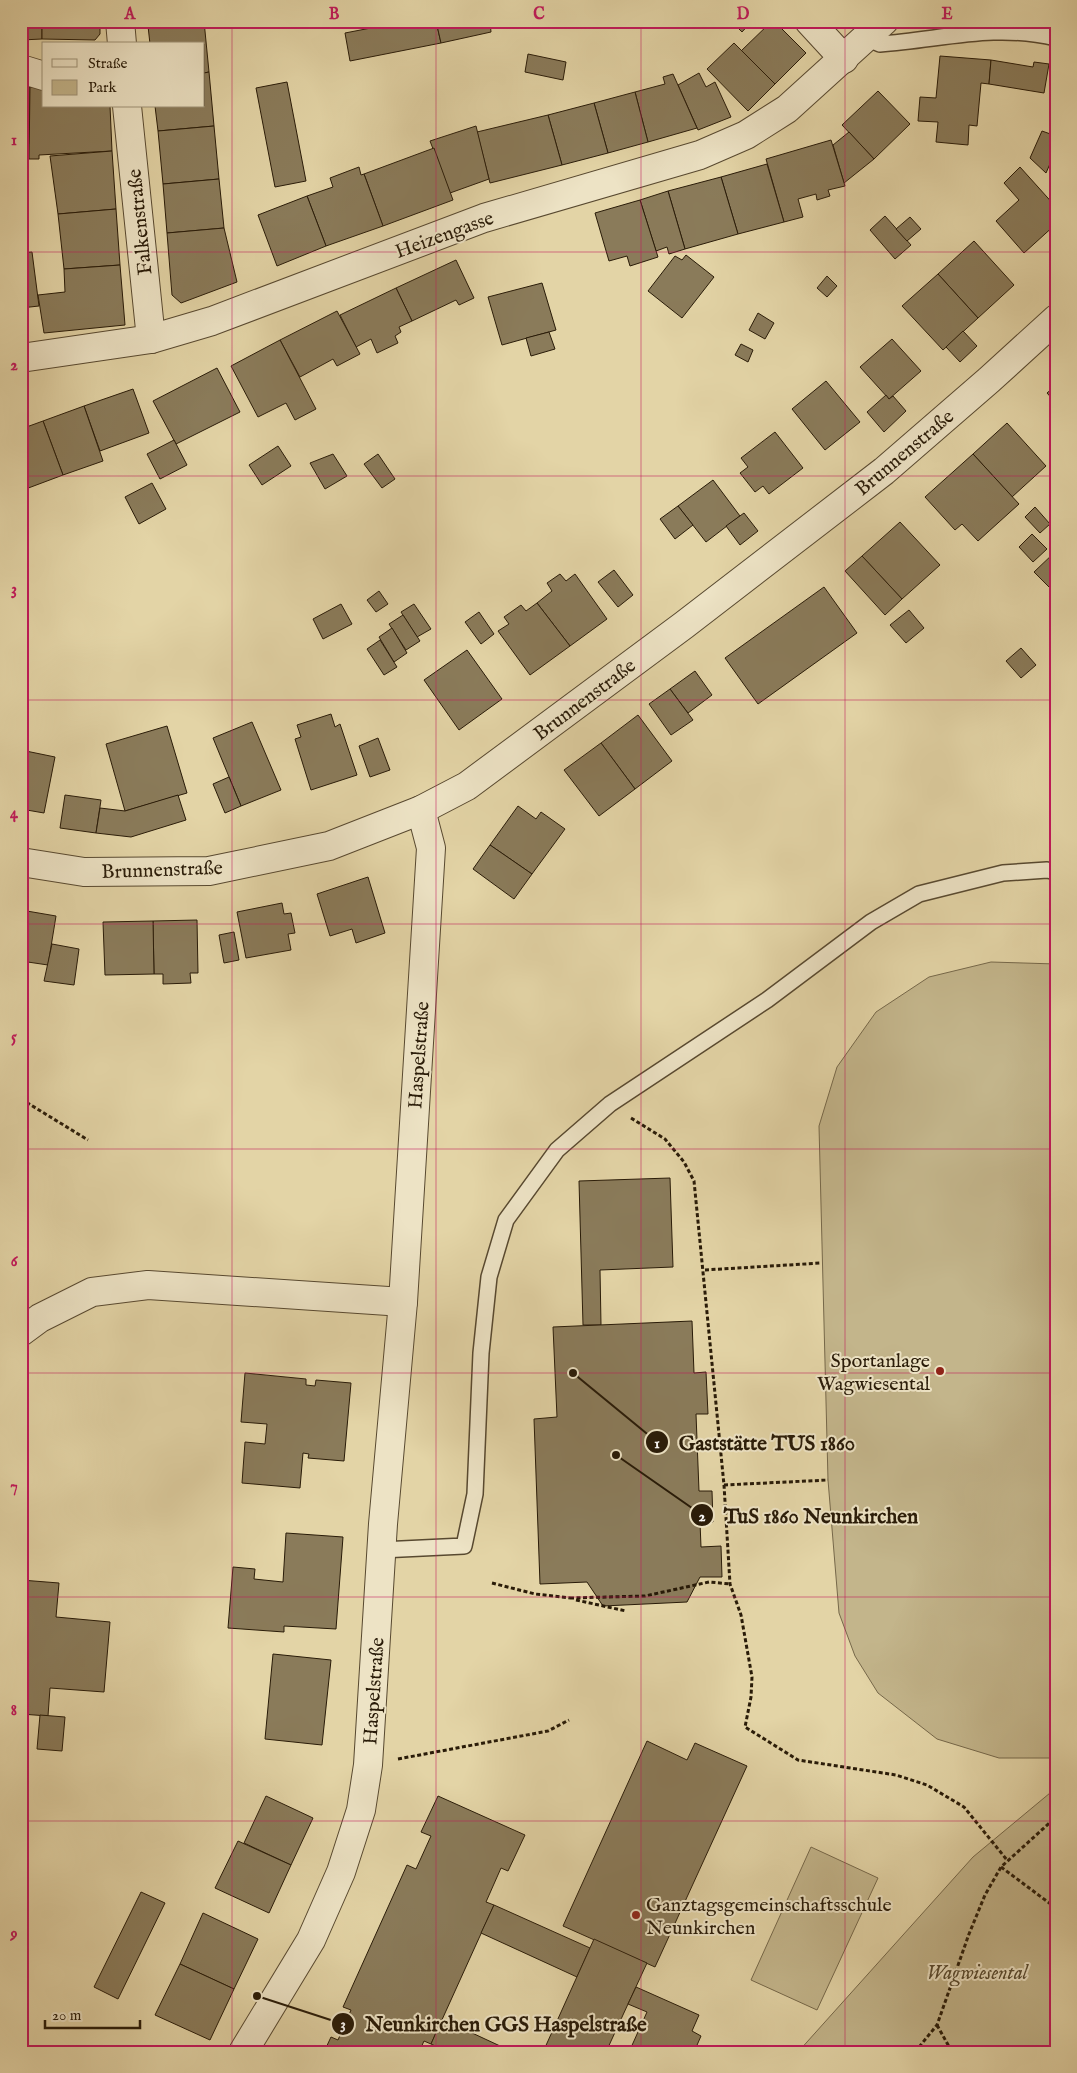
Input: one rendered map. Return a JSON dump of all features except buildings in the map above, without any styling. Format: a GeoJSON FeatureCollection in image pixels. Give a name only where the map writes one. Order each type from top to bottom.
{"type":"FeatureCollection","features":[{"type":"Feature","properties":{"kind":"street"},"geometry":{"type":"LineString","coordinates":[[120,21],[122,42]]}},
{"type":"Feature","properties":{"kind":"street"},"geometry":{"type":"LineString","coordinates":[[809,21],[844,58]]}},
{"type":"Feature","properties":{"kind":"street","name":"Heizengasse"},"geometry":{"type":"LineString","coordinates":[[21,358],[152,338],[212,321],[484,218],[700,155],[746,135],[787,109],[875,30]]}},
{"type":"Feature","properties":{"kind":"street"},"geometry":{"type":"LineString","coordinates":[[21,69],[42,75]]}},
{"type":"Feature","properties":{"kind":"street","name":"Falkenstraße"},"geometry":{"type":"LineString","coordinates":[[127,108],[152,338]]}},
{"type":"Feature","properties":{"kind":"street","name":"Brunnenstraße"},"geometry":{"type":"LineString","coordinates":[[21,862],[84,872],[209,870],[329,846],[420,810],[467,786],[684,625],[884,471],[989,380],[1056,318]]}},
{"type":"Feature","properties":{"kind":"street","name":"Haspelstraße"},"geometry":{"type":"LineString","coordinates":[[243,2052],[311,1940],[341,1872],[361,1810],[368,1765],[381,1550],[403,1302],[431,848],[420,810]]}},
{"type":"Feature","properties":{"kind":"street"},"geometry":{"type":"LineString","coordinates":[[21,1332],[40,1318],[92,1292],[148,1285],[403,1302]]}},
{"type":"Feature","properties":{"kind":"lane"},"geometry":{"type":"LineString","coordinates":[[875,30],[880,44],[989,31],[1033,32],[1056,38]]}},
{"type":"Feature","properties":{"kind":"lane"},"geometry":{"type":"LineString","coordinates":[[381,1550],[464,1546],[475,1494],[481,1353],[489,1277],[506,1220],[557,1150],[610,1104],[766,1000],[871,922],[919,894],[1003,873],[1047,870],[1056,872]]}},
{"type":"Feature","properties":{"kind":"path"},"geometry":{"type":"LineString","coordinates":[[21,1099],[88,1140]]}},
{"type":"Feature","properties":{"kind":"path"},"geometry":{"type":"LineString","coordinates":[[610,1104],[665,1139],[684,1162],[694,1181],[724,1485],[730,1584],[741,1615],[752,1677],[751,1697],[745,1727],[798,1760],[896,1776],[927,1785],[964,1807],[1007,1860]]}},
{"type":"Feature","properties":{"kind":"path"},"geometry":{"type":"LineString","coordinates":[[704,1270],[821,1263]]}},
{"type":"Feature","properties":{"kind":"path"},"geometry":{"type":"LineString","coordinates":[[724,1485],[828,1480]]}},
{"type":"Feature","properties":{"kind":"path"},"geometry":{"type":"LineString","coordinates":[[570,1598],[645,1596],[709,1582],[730,1584]]}},
{"type":"Feature","properties":{"kind":"path"},"geometry":{"type":"LineString","coordinates":[[492,1583],[535,1594],[570,1598],[626,1611]]}},
{"type":"Feature","properties":{"kind":"path"},"geometry":{"type":"LineString","coordinates":[[368,1765],[548,1731],[569,1720]]}},
{"type":"Feature","properties":{"kind":"path"},"geometry":{"type":"LineString","coordinates":[[915,2052],[937,2025],[969,1934],[985,1895],[1001,1867],[1056,1817]]}},
{"type":"Feature","properties":{"kind":"path"},"geometry":{"type":"LineString","coordinates":[[1001,1867],[1056,1908]]}},
{"type":"Feature","properties":{"kind":"path"},"geometry":{"type":"LineString","coordinates":[[937,2025],[952,2052]]}},
{"type":"Feature","properties":{"kind":"green space","name":"Sportanlage Wagwiesental"},"geometry":{"type":"Polygon","coordinates":[[[991,962],[1056,964],[1056,1758],[999,1758],[937,1739],[878,1693],[855,1656],[839,1613],[828,1480],[819,1126],[837,1067],[876,1012],[929,977],[991,962]]]}},
{"type":"Feature","properties":{"kind":"green space","name":"Wagwiesental"},"geometry":{"type":"Polygon","coordinates":[[[1056,1788],[1056,2052],[798,2052],[973,1857],[1056,1788]]]}},
{"type":"Feature","properties":{"kind":"green space"},"geometry":{"type":"Polygon","coordinates":[[[811,1847],[878,1878],[817,2010],[751,1980],[811,1847]]]}},
{"type":"Feature","properties":{"kind":"place","name":"Sportanlage Wagwiesental"},"geometry":{"type":"Point","coordinates":[940,1371]}},
{"type":"Feature","properties":{"kind":"place","name":"Gaststätte TUS 1860"},"geometry":{"type":"Point","coordinates":[573,1373]}},
{"type":"Feature","properties":{"kind":"place","name":"TuS 1860 Neunkirchen"},"geometry":{"type":"Point","coordinates":[616,1455]}},
{"type":"Feature","properties":{"kind":"place","name":"Ganztagsgemeinschaftsschule Neunkirchen"},"geometry":{"type":"Point","coordinates":[636,1915]}},
{"type":"Feature","properties":{"kind":"place","name":"Neunkirchen GGS Haspelstraße"},"geometry":{"type":"Point","coordinates":[257,1996]}}]}
